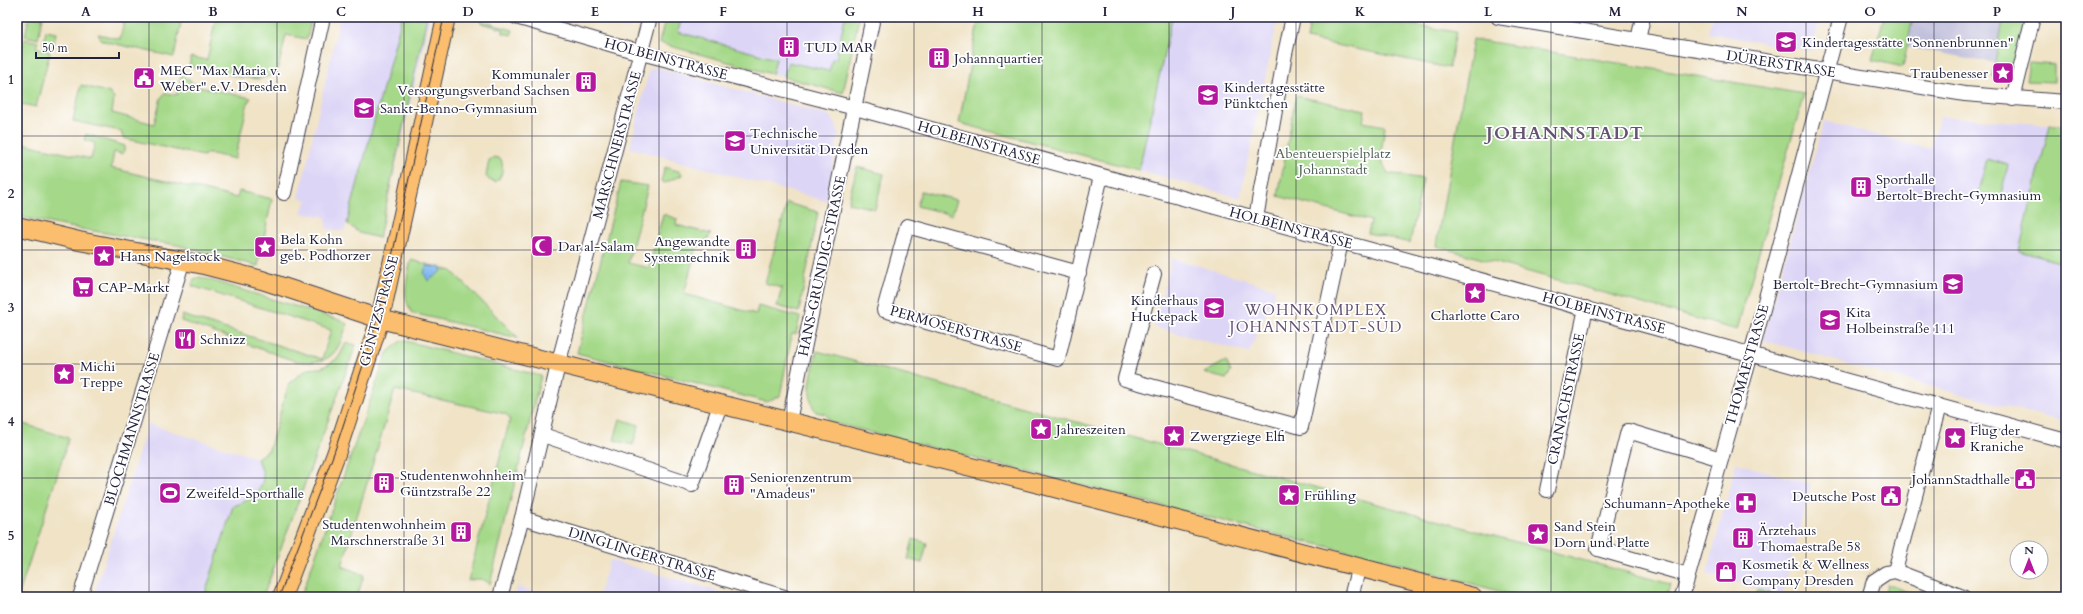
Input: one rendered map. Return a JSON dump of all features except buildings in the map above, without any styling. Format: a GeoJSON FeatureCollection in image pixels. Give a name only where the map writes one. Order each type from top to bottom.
{"type":"FeatureCollection","features":[{"type":"Feature","properties":{"kind":"main road","name":"GÜNTZSTRASSE"},"geometry":{"type":"LineString","coordinates":[[282,597],[336,454],[380,318],[446,17]]}},
{"type":"Feature","properties":{"kind":"main road"},"geometry":{"type":"LineString","coordinates":[[17,226],[79,241],[183,260],[262,280],[380,318],[558,365],[789,421],[1359,566],[1473,597]]}},
{"type":"Feature","properties":{"kind":"street"},"geometry":{"type":"LineString","coordinates":[[284,193],[323,17]]}},
{"type":"Feature","properties":{"kind":"street","name":"HOLBEINSTRASSE"},"geometry":{"type":"LineString","coordinates":[[516,17],[642,53],[855,108],[2066,441]]}},
{"type":"Feature","properties":{"kind":"street","name":"MARSCHNERSTRASSE"},"geometry":{"type":"LineString","coordinates":[[500,597],[522,518],[558,365],[642,53],[650,17]]}},
{"type":"Feature","properties":{"kind":"street","name":"HANS-GRUNDIG-STRASSE"},"geometry":{"type":"LineString","coordinates":[[789,421],[873,17]]}},
{"type":"Feature","properties":{"kind":"street"},"geometry":{"type":"LineString","coordinates":[[1256,218],[1293,17]]}},
{"type":"Feature","properties":{"kind":"street","name":"DÜRERSTRASSE"},"geometry":{"type":"LineString","coordinates":[[1498,17],[1965,94],[2066,102]]}},
{"type":"Feature","properties":{"kind":"street"},"geometry":{"type":"LineString","coordinates":[[1638,40],[1643,17]]}},
{"type":"Feature","properties":{"kind":"street","name":"THOMAESTRASSE"},"geometry":{"type":"LineString","coordinates":[[1682,597],[1751,354],[1827,72],[1840,17]]}},
{"type":"Feature","properties":{"kind":"street"},"geometry":{"type":"LineString","coordinates":[[2013,99],[2033,17]]}},
{"type":"Feature","properties":{"kind":"street","name":"PERMOSERSTRASSE"},"geometry":{"type":"LineString","coordinates":[[1079,273],[907,226],[884,310],[1058,359],[1079,273],[1100,176]]}},
{"type":"Feature","properties":{"kind":"street"},"geometry":{"type":"LineString","coordinates":[[1154,274],[1125,379],[1301,427],[1341,242]]}},
{"type":"Feature","properties":{"kind":"street","name":"BLOCHMANNSTRASSE"},"geometry":{"type":"LineString","coordinates":[[80,597],[183,260]]}},
{"type":"Feature","properties":{"kind":"street","name":"CRANACHSTRASSE"},"geometry":{"type":"LineString","coordinates":[[1547,490],[1586,308]]}},
{"type":"Feature","properties":{"kind":"street"},"geometry":{"type":"LineString","coordinates":[[542,435],[692,485],[720,405]]}},
{"type":"Feature","properties":{"kind":"street"},"geometry":{"type":"LineString","coordinates":[[1895,571],[1938,406]]}},
{"type":"Feature","properties":{"kind":"street"},"geometry":{"type":"LineString","coordinates":[[1688,575],[1598,549],[1628,431],[1721,459]]}},
{"type":"Feature","properties":{"kind":"street","name":"DINGLINGERSTRASSE"},"geometry":{"type":"LineString","coordinates":[[522,518],[758,593],[784,597]]}},
{"type":"Feature","properties":{"kind":"street"},"geometry":{"type":"LineString","coordinates":[[1351,597],[1359,566]]}},
{"type":"Feature","properties":{"kind":"street"},"geometry":{"type":"LineString","coordinates":[[1869,597],[1874,581],[1886,573],[1895,571],[1963,597]]}},
{"type":"Feature","properties":{"kind":"shaded area","name":"Sankt-Benno-Gymnasium"},"geometry":{"type":"Polygon","coordinates":[[[340,17],[430,17],[379,238],[359,233],[347,223],[344,231],[326,229],[326,217],[301,213],[307,200],[299,198],[340,17]]]}},
{"type":"Feature","properties":{"kind":"shaded area"},"geometry":{"type":"Polygon","coordinates":[[[581,17],[632,17],[629,30],[581,17]]]}},
{"type":"Feature","properties":{"kind":"shaded area","name":"Technische Universität Dresden"},"geometry":{"type":"Polygon","coordinates":[[[666,17],[859,17],[843,93],[659,43],[666,17]]]}},
{"type":"Feature","properties":{"kind":"shaded area","name":"Kindertagesstätte Pünktchen"},"geometry":{"type":"Polygon","coordinates":[[[1172,17],[1278,17],[1240,198],[1139,170],[1172,17]]]}},
{"type":"Feature","properties":{"kind":"shaded area","name":"Kindertagesstätte \"Sonnenbrunnen\""},"geometry":{"type":"Polygon","coordinates":[[[1712,17],[1821,17],[1811,51],[1708,33],[1712,17]]]}},
{"type":"Feature","properties":{"kind":"shaded area"},"geometry":{"type":"Polygon","coordinates":[[[1913,17],[2004,17],[1995,63],[1907,47],[1913,17]]]}},
{"type":"Feature","properties":{"kind":"shaded area","name":"Technische Universität Dresden"},"geometry":{"type":"Polygon","coordinates":[[[655,67],[831,116],[839,133],[826,201],[630,148],[649,70],[655,67]]]}},
{"type":"Feature","properties":{"kind":"shaded area","name":"Bertolt-Brecht-Gymnasium"},"geometry":{"type":"Polygon","coordinates":[[[1940,116],[2050,125],[2019,250],[2066,264],[2066,422],[1879,373],[1763,340],[1824,121],[1930,149],[1940,116]]]}},
{"type":"Feature","properties":{"kind":"shaded area","name":"Kinderhaus Huckepack"},"geometry":{"type":"Polygon","coordinates":[[[1172,258],[1276,289],[1249,353],[1154,327],[1172,258]]]}},
{"type":"Feature","properties":{"kind":"shaded area"},"geometry":{"type":"Polygon","coordinates":[[[148,424],[257,458],[258,463],[317,454],[263,597],[93,597],[148,424]]]}},
{"type":"Feature","properties":{"kind":"shaded area"},"geometry":{"type":"Polygon","coordinates":[[[1736,463],[1811,484],[1782,595],[1707,574],[1736,463]]]}},
{"type":"Feature","properties":{"kind":"shaded area"},"geometry":{"type":"Polygon","coordinates":[[[610,560],[623,564],[738,597],[598,597],[610,560]]]}},
{"type":"Feature","properties":{"kind":"shaded area"},"geometry":{"type":"Polygon","coordinates":[[[517,587],[551,597],[515,597],[517,587]]]}},
{"type":"Feature","properties":{"kind":"green space"},"geometry":{"type":"Polygon","coordinates":[[[29,17],[43,17],[38,39],[25,36],[29,17]]]}},
{"type":"Feature","properties":{"kind":"green space"},"geometry":{"type":"Polygon","coordinates":[[[125,17],[182,17],[174,57],[107,42],[101,39],[98,34],[120,39],[125,17]]]}},
{"type":"Feature","properties":{"kind":"green space"},"geometry":{"type":"Polygon","coordinates":[[[216,17],[312,17],[307,39],[286,35],[277,74],[258,79],[240,77],[189,66],[191,57],[207,60],[216,17]]]}},
{"type":"Feature","properties":{"kind":"green space"},"geometry":{"type":"Polygon","coordinates":[[[402,17],[427,17],[379,238],[359,233],[347,223],[402,17]]]}},
{"type":"Feature","properties":{"kind":"green space"},"geometry":{"type":"Polygon","coordinates":[[[666,17],[682,17],[678,32],[776,59],[772,74],[659,43],[666,17]]]}},
{"type":"Feature","properties":{"kind":"green space"},"geometry":{"type":"Polygon","coordinates":[[[845,17],[859,17],[843,93],[784,77],[788,62],[829,71],[833,58],[836,59],[845,17]]]}},
{"type":"Feature","properties":{"kind":"green space"},"geometry":{"type":"Polygon","coordinates":[[[979,17],[1172,17],[1139,170],[959,123],[979,17]]]}},
{"type":"Feature","properties":{"kind":"green space"},"geometry":{"type":"Polygon","coordinates":[[[1311,17],[1366,17],[1456,32],[1449,68],[1307,39],[1311,17]]]}},
{"type":"Feature","properties":{"kind":"green space"},"geometry":{"type":"Polygon","coordinates":[[[1884,17],[1913,17],[1903,67],[1872,60],[1884,17]]]}},
{"type":"Feature","properties":{"kind":"green space"},"geometry":{"type":"Polygon","coordinates":[[[2004,17],[2032,17],[2017,81],[1992,76],[2004,17]]]}},
{"type":"Feature","properties":{"kind":"green space"},"geometry":{"type":"Polygon","coordinates":[[[481,21],[513,30],[511,35],[503,33],[503,29],[481,23],[481,21]]]}},
{"type":"Feature","properties":{"kind":"green space"},"geometry":{"type":"Polygon","coordinates":[[[46,31],[56,33],[53,47],[43,45],[46,31]]]}},
{"type":"Feature","properties":{"kind":"green space"},"geometry":{"type":"Polygon","coordinates":[[[24,39],[38,42],[36,47],[50,52],[36,107],[17,103],[17,69],[24,39]]]}},
{"type":"Feature","properties":{"kind":"green space"},"geometry":{"type":"Polygon","coordinates":[[[1473,39],[1804,94],[1737,330],[1436,246],[1473,39]]]}},
{"type":"Feature","properties":{"kind":"green space"},"geometry":{"type":"Polygon","coordinates":[[[2029,63],[2054,65],[2054,82],[2026,81],[2029,63]]]}},
{"type":"Feature","properties":{"kind":"green space"},"geometry":{"type":"Polygon","coordinates":[[[181,75],[199,87],[251,98],[248,102],[235,159],[208,153],[203,156],[123,138],[121,131],[73,121],[81,85],[110,93],[114,99],[112,113],[154,124],[161,98],[165,93],[177,95],[181,75]]]}},
{"type":"Feature","properties":{"kind":"green space","name":"Abenteuerspielplatz Johannstadt"},"geometry":{"type":"Polygon","coordinates":[[[1296,96],[1365,110],[1363,122],[1385,126],[1380,159],[1388,173],[1423,179],[1410,243],[1368,233],[1371,221],[1278,196],[1296,96]]]}},
{"type":"Feature","properties":{"kind":"green space"},"geometry":{"type":"Polygon","coordinates":[[[2050,125],[2066,125],[2066,264],[2019,251],[2050,125]]]}},
{"type":"Feature","properties":{"kind":"green space"},"geometry":{"type":"Polygon","coordinates":[[[86,134],[125,146],[123,154],[114,152],[111,168],[237,198],[239,191],[272,199],[258,266],[177,245],[58,225],[17,216],[17,142],[91,159],[95,143],[84,140],[86,134]]]}},
{"type":"Feature","properties":{"kind":"green space"},"geometry":{"type":"Polygon","coordinates":[[[494,157],[501,159],[502,165],[501,174],[496,182],[489,180],[486,176],[489,160],[494,157]]]}},
{"type":"Feature","properties":{"kind":"green space"},"geometry":{"type":"Polygon","coordinates":[[[1987,159],[2008,165],[2000,198],[1978,192],[1987,159]]]}},
{"type":"Feature","properties":{"kind":"green space"},"geometry":{"type":"Polygon","coordinates":[[[665,167],[681,172],[682,175],[665,183],[661,181],[665,167]]]}},
{"type":"Feature","properties":{"kind":"green space"},"geometry":{"type":"Polygon","coordinates":[[[857,167],[884,174],[875,209],[848,203],[857,167]]]}},
{"type":"Feature","properties":{"kind":"green space"},"geometry":{"type":"Polygon","coordinates":[[[621,182],[648,186],[628,263],[649,268],[663,214],[677,219],[676,225],[711,234],[706,241],[696,249],[684,294],[756,314],[758,306],[800,317],[796,334],[792,334],[780,396],[767,402],[577,353],[621,182]]]}},
{"type":"Feature","properties":{"kind":"green space"},"geometry":{"type":"Polygon","coordinates":[[[921,191],[957,200],[952,215],[917,206],[921,191]]]}},
{"type":"Feature","properties":{"kind":"green space"},"geometry":{"type":"Polygon","coordinates":[[[787,203],[818,212],[799,312],[777,306],[782,288],[765,283],[787,203]]]}},
{"type":"Feature","properties":{"kind":"green space"},"geometry":{"type":"Polygon","coordinates":[[[411,260],[452,271],[518,338],[412,313],[406,294],[411,260]]]}},
{"type":"Feature","properties":{"kind":"green space"},"geometry":{"type":"Polygon","coordinates":[[[200,277],[343,321],[347,324],[340,344],[330,356],[324,359],[307,362],[295,361],[181,321],[182,315],[322,359],[331,330],[192,286],[194,279],[200,277]]]}},
{"type":"Feature","properties":{"kind":"green space"},"geometry":{"type":"Polygon","coordinates":[[[401,341],[406,341],[541,376],[490,584],[480,579],[468,581],[510,419],[506,414],[395,390],[342,566],[364,575],[357,597],[301,597],[387,353],[401,341]]]}},
{"type":"Feature","properties":{"kind":"green space"},"geometry":{"type":"Polygon","coordinates":[[[346,343],[356,345],[263,597],[204,597],[233,506],[244,502],[253,496],[257,492],[262,482],[263,474],[257,458],[269,450],[289,383],[307,369],[321,368],[331,363],[339,357],[346,343]]]}},
{"type":"Feature","properties":{"kind":"green space"},"geometry":{"type":"Polygon","coordinates":[[[817,351],[1670,584],[1666,597],[1520,597],[1391,561],[1295,539],[830,422],[826,414],[816,412],[812,405],[810,382],[817,351]]]}},
{"type":"Feature","properties":{"kind":"green space"},"geometry":{"type":"Polygon","coordinates":[[[1226,361],[1231,372],[1226,379],[1204,373],[1226,361]]]}},
{"type":"Feature","properties":{"kind":"green space"},"geometry":{"type":"Polygon","coordinates":[[[620,419],[639,425],[633,445],[614,440],[620,419]]]}},
{"type":"Feature","properties":{"kind":"green space"},"geometry":{"type":"Polygon","coordinates":[[[17,422],[69,438],[18,597],[17,597],[17,422]]]}},
{"type":"Feature","properties":{"kind":"green space"},"geometry":{"type":"Polygon","coordinates":[[[913,539],[927,543],[922,563],[908,559],[913,539]]]}},
{"type":"Feature","properties":{"kind":"green space"},"geometry":{"type":"Polygon","coordinates":[[[1887,584],[1920,597],[1884,597],[1887,584]]]}},
{"type":"Feature","properties":{"kind":"green space"},"geometry":{"type":"Polygon","coordinates":[[[1757,590],[1776,595],[1775,597],[1755,597],[1757,590]]]}},
{"type":"Feature","properties":{"kind":"water"},"geometry":{"type":"Polygon","coordinates":[[[426,266],[440,267],[442,271],[428,281],[424,273],[426,266]]]}},
{"type":"Feature","properties":{"kind":"tram line"},"geometry":{"type":"LineString","coordinates":[[279,597],[334,453],[372,338],[393,252],[444,17]]}},
{"type":"Feature","properties":{"kind":"place","name":"Kindertagesstätte \"Sonnenbrunnen\""},"geometry":{"type":"Point","coordinates":[1786,42]}},
{"type":"Feature","properties":{"kind":"place","name":"TUD MAR"},"geometry":{"type":"Point","coordinates":[789,47]}},
{"type":"Feature","properties":{"kind":"place","name":"Johannquartier"},"geometry":{"type":"Point","coordinates":[939,58]}},
{"type":"Feature","properties":{"kind":"place","name":"Traubenesser"},"geometry":{"type":"Point","coordinates":[2003,73]}},
{"type":"Feature","properties":{"kind":"place","name":"MEC \"Max Maria v. Weber\" e.V. Dresden"},"geometry":{"type":"Point","coordinates":[144,78]}},
{"type":"Feature","properties":{"kind":"place","name":"Kommunaler Versorgungsverband Sachsen"},"geometry":{"type":"Point","coordinates":[586,82]}},
{"type":"Feature","properties":{"kind":"place","name":"Kindertagesstätte Pünktchen"},"geometry":{"type":"Point","coordinates":[1208,95]}},
{"type":"Feature","properties":{"kind":"place","name":"Sankt-Benno-Gymnasium"},"geometry":{"type":"Point","coordinates":[364,108]}},
{"type":"Feature","properties":{"kind":"place","name":"Technische Universität Dresden"},"geometry":{"type":"Point","coordinates":[735,141]}},
{"type":"Feature","properties":{"kind":"place","name":"Sporthalle Bertolt-Brecht-Gymnasium"},"geometry":{"type":"Point","coordinates":[1861,187]}},
{"type":"Feature","properties":{"kind":"place","name":"Dar al-Salam"},"geometry":{"type":"Point","coordinates":[542,246]}},
{"type":"Feature","properties":{"kind":"place","name":"Bela Kohn geb. Podhorzer"},"geometry":{"type":"Point","coordinates":[265,247]}},
{"type":"Feature","properties":{"kind":"place","name":"Angewandte Systemtechnik"},"geometry":{"type":"Point","coordinates":[746,249]}},
{"type":"Feature","properties":{"kind":"place","name":"Hans Nagelstock"},"geometry":{"type":"Point","coordinates":[104,256]}},
{"type":"Feature","properties":{"kind":"place","name":"Bertolt-Brecht-Gymnasium"},"geometry":{"type":"Point","coordinates":[1953,284]}},
{"type":"Feature","properties":{"kind":"place","name":"CAP-Markt"},"geometry":{"type":"Point","coordinates":[83,287]}},
{"type":"Feature","properties":{"kind":"place","name":"Charlotte Caro"},"geometry":{"type":"Point","coordinates":[1475,293]}},
{"type":"Feature","properties":{"kind":"place","name":"Kinderhaus Huckepack"},"geometry":{"type":"Point","coordinates":[1214,308]}},
{"type":"Feature","properties":{"kind":"place","name":"Kita Holbeinstraße 111"},"geometry":{"type":"Point","coordinates":[1830,320]}},
{"type":"Feature","properties":{"kind":"place","name":"Schnizz"},"geometry":{"type":"Point","coordinates":[185,339]}},
{"type":"Feature","properties":{"kind":"place","name":"Michi Treppe"},"geometry":{"type":"Point","coordinates":[64,374]}},
{"type":"Feature","properties":{"kind":"place","name":"Jahreszeiten"},"geometry":{"type":"Point","coordinates":[1041,429]}},
{"type":"Feature","properties":{"kind":"place","name":"Zwergziege Elfi"},"geometry":{"type":"Point","coordinates":[1174,436]}},
{"type":"Feature","properties":{"kind":"place","name":"Flug der Kraniche"},"geometry":{"type":"Point","coordinates":[1955,438]}},
{"type":"Feature","properties":{"kind":"place","name":"JohannStadthalle"},"geometry":{"type":"Point","coordinates":[2025,479]}},
{"type":"Feature","properties":{"kind":"place","name":"Studentenwohnheim Güntzstraße 22"},"geometry":{"type":"Point","coordinates":[384,483]}},
{"type":"Feature","properties":{"kind":"place","name":"Seniorenzentrum \"Amadeus\""},"geometry":{"type":"Point","coordinates":[734,485]}},
{"type":"Feature","properties":{"kind":"place","name":"Zweifeld-Sporthalle"},"geometry":{"type":"Point","coordinates":[170,493]}},
{"type":"Feature","properties":{"kind":"place","name":"Frühling"},"geometry":{"type":"Point","coordinates":[1289,495]}},
{"type":"Feature","properties":{"kind":"place","name":"Deutsche Post"},"geometry":{"type":"Point","coordinates":[1891,496]}},
{"type":"Feature","properties":{"kind":"place","name":"Schumann-Apotheke"},"geometry":{"type":"Point","coordinates":[1746,503]}},
{"type":"Feature","properties":{"kind":"place","name":"Studentenwohnheim Marschnerstraße 31"},"geometry":{"type":"Point","coordinates":[461,532]}},
{"type":"Feature","properties":{"kind":"place","name":"Sand Stein Dorn und Platte"},"geometry":{"type":"Point","coordinates":[1538,534]}},
{"type":"Feature","properties":{"kind":"place","name":"Ärztehaus Thomaestraße 58"},"geometry":{"type":"Point","coordinates":[1743,538]}},
{"type":"Feature","properties":{"kind":"place","name":"Kosmetik & Wellness Company Dresden"},"geometry":{"type":"Point","coordinates":[1726,572]}},
{"type":"Feature","properties":{"kind":"district","name":"JOHANNSTADT"},"geometry":{"type":"Point","coordinates":[1565,133]}},
{"type":"Feature","properties":{"kind":"district","name":"WOHNKOMPLEX JOHANNSTADT-SÜD"},"geometry":{"type":"Point","coordinates":[1316,318]}}]}
